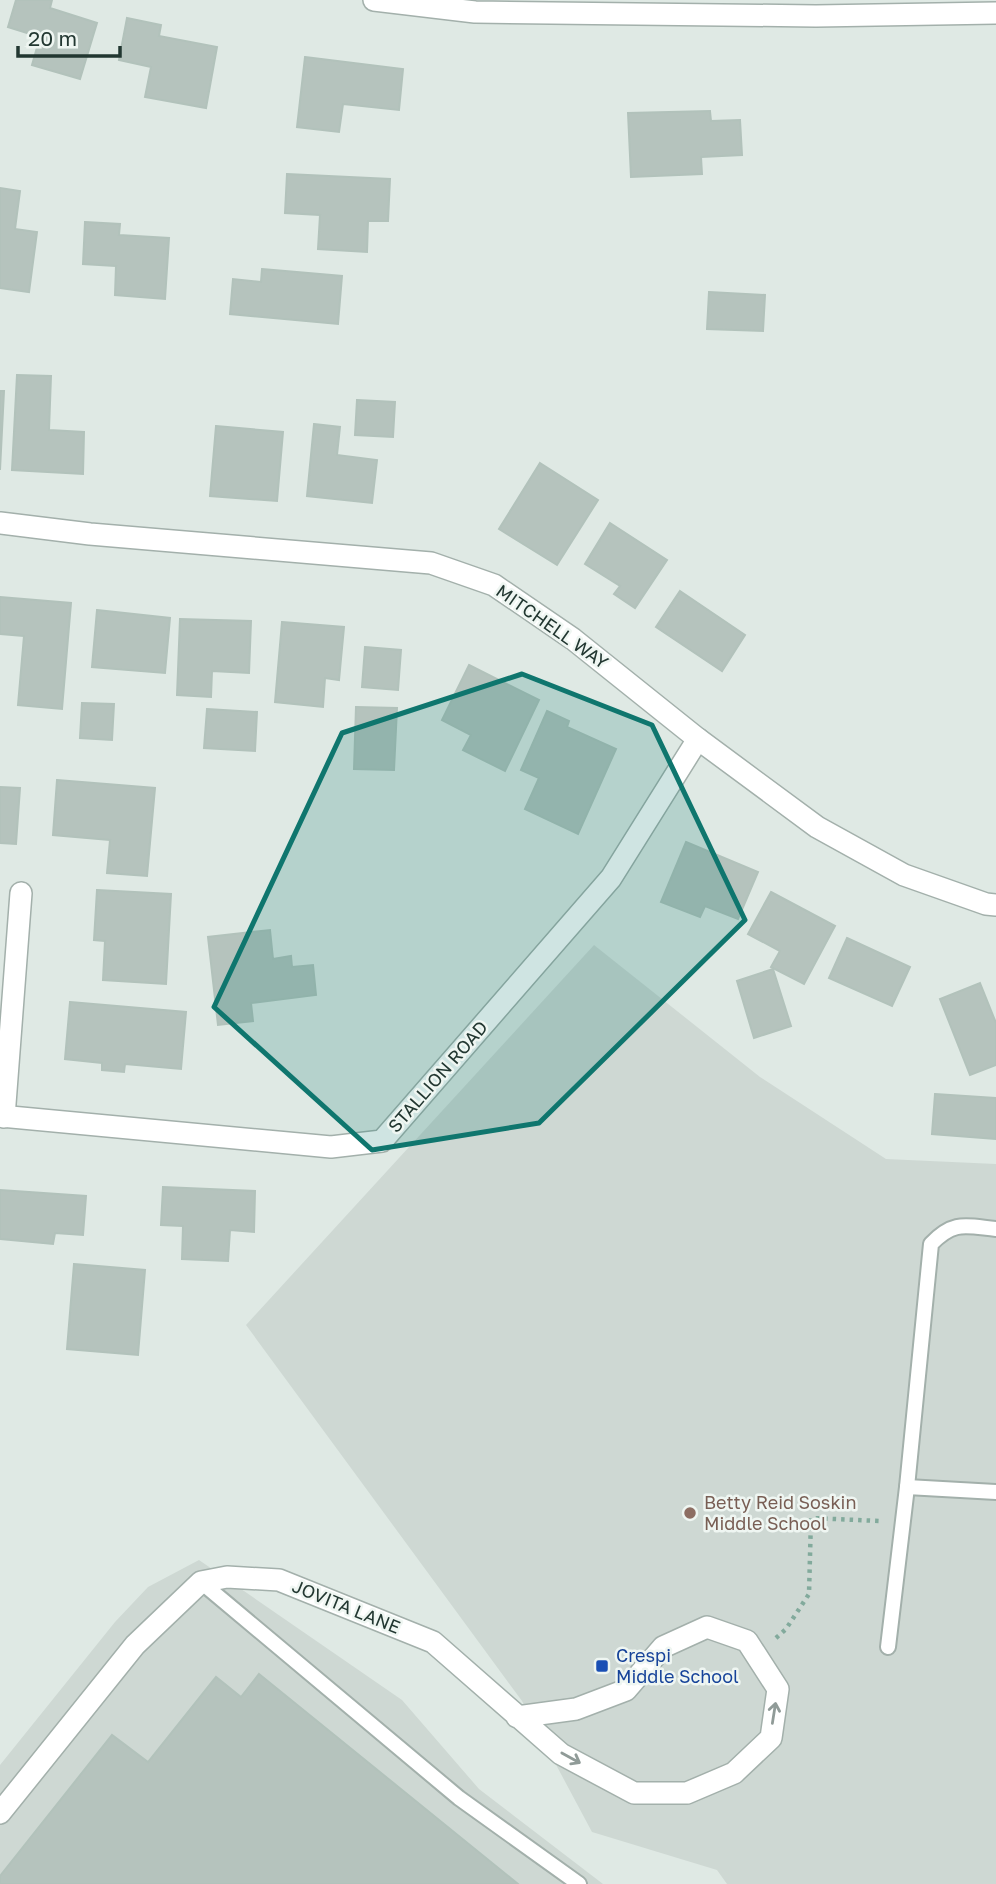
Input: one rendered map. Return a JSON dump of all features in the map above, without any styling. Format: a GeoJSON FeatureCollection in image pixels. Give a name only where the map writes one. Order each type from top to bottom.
{"type":"FeatureCollection","features":[{"type":"Feature","properties":{"kind":"street"},"geometry":{"type":"LineString","coordinates":[[374,0],[475,12],[816,16],[996,13]]}},
{"type":"Feature","properties":{"kind":"street","name":"MITCHELL WAY"},"geometry":{"type":"LineString","coordinates":[[0,523],[90,534],[431,564],[494,585],[573,639],[698,739],[817,827],[904,875],[986,904],[996,905]]}},
{"type":"Feature","properties":{"kind":"street","name":"STALLION ROAD"},"geometry":{"type":"LineString","coordinates":[[2,1116],[331,1147],[383,1141],[611,878],[698,739]]}},
{"type":"Feature","properties":{"kind":"street"},"geometry":{"type":"LineString","coordinates":[[2,1116],[21,893]]}},
{"type":"Feature","properties":{"kind":"street","name":"JOVITA LANE"},"geometry":{"type":"LineString","coordinates":[[201,1582],[227,1577],[279,1580],[433,1642],[517,1717],[561,1754],[634,1793],[687,1793],[734,1773],[771,1738],[778,1689],[747,1641],[707,1627],[663,1647],[626,1690],[576,1709],[517,1717]]}},
{"type":"Feature","properties":{"kind":"street"},"geometry":{"type":"LineString","coordinates":[[0,1813],[135,1645],[201,1582]]}},
{"type":"Feature","properties":{"kind":"lane"},"geometry":{"type":"LineString","coordinates":[[888,1647],[908,1487],[931,1244],[944,1231],[962,1225],[996,1229]]}},
{"type":"Feature","properties":{"kind":"lane"},"geometry":{"type":"LineString","coordinates":[[908,1487],[996,1492]]}},
{"type":"Feature","properties":{"kind":"lane"},"geometry":{"type":"LineString","coordinates":[[201,1582],[459,1798],[579,1884]]}},
{"type":"Feature","properties":{"kind":"path"},"geometry":{"type":"LineString","coordinates":[[757,1655],[786,1629],[809,1594],[811,1518],[903,1522]]}},
{"type":"Feature","properties":{"kind":"highlighted area"},"geometry":{"type":"Polygon","coordinates":[[[522,674],[652,725],[745,920],[539,1123],[372,1150],[214,1007],[342,733],[522,674]]]}},
{"type":"Feature","properties":{"kind":"shaded area","name":"Betty Reid Soskin Middle School"},"geometry":{"type":"Polygon","coordinates":[[[594,945],[760,1077],[886,1159],[996,1164],[996,1884],[727,1884],[717,1870],[592,1832],[522,1701],[246,1325],[594,945]]]}},
{"type":"Feature","properties":{"kind":"shaded area"},"geometry":{"type":"Polygon","coordinates":[[[199,1560],[402,1700],[479,1789],[603,1884],[0,1884],[0,1765],[115,1622],[148,1587],[199,1560]]]}},
{"type":"Feature","properties":{"kind":"building"},"geometry":{"type":"Polygon","coordinates":[[[16,0],[52,0],[50,8],[97,23],[80,79],[32,65],[40,37],[8,27],[16,0]]]}},
{"type":"Feature","properties":{"kind":"building"},"geometry":{"type":"Polygon","coordinates":[[[127,18],[161,25],[159,36],[217,47],[206,108],[145,97],[151,67],[119,60],[127,18]]]}},
{"type":"Feature","properties":{"kind":"building"},"geometry":{"type":"Polygon","coordinates":[[[305,57],[403,69],[399,110],[343,104],[339,132],[297,127],[305,57]]]}},
{"type":"Feature","properties":{"kind":"building"},"geometry":{"type":"Polygon","coordinates":[[[710,111],[711,121],[740,120],[742,155],[701,157],[702,174],[631,177],[628,113],[710,111]]]}},
{"type":"Feature","properties":{"kind":"building"},"geometry":{"type":"Polygon","coordinates":[[[287,174],[390,179],[388,221],[368,221],[367,252],[318,249],[320,215],[285,213],[287,174]]]}},
{"type":"Feature","properties":{"kind":"building"},"geometry":{"type":"Polygon","coordinates":[[[0,188],[20,191],[15,229],[37,232],[29,292],[0,288],[0,188]]]}},
{"type":"Feature","properties":{"kind":"building"},"geometry":{"type":"Polygon","coordinates":[[[85,222],[120,224],[119,235],[169,238],[165,299],[115,295],[116,266],[83,264],[85,222]]]}},
{"type":"Feature","properties":{"kind":"building"},"geometry":{"type":"Polygon","coordinates":[[[262,269],[342,276],[338,324],[230,314],[233,279],[261,282],[262,269]]]}},
{"type":"Feature","properties":{"kind":"building"},"geometry":{"type":"Polygon","coordinates":[[[709,292],[765,295],[763,331],[707,329],[709,292]]]}},
{"type":"Feature","properties":{"kind":"building"},"geometry":{"type":"Polygon","coordinates":[[[17,375],[51,376],[49,430],[84,432],[83,474],[12,470],[17,375]]]}},
{"type":"Feature","properties":{"kind":"building"},"geometry":{"type":"Polygon","coordinates":[[[0,391],[4,391],[0,470],[0,391]]]}},
{"type":"Feature","properties":{"kind":"building"},"geometry":{"type":"Polygon","coordinates":[[[357,400],[395,402],[393,437],[355,435],[357,400]]]}},
{"type":"Feature","properties":{"kind":"building"},"geometry":{"type":"Polygon","coordinates":[[[314,424],[340,427],[337,455],[377,460],[372,503],[307,496],[314,424]]]}},
{"type":"Feature","properties":{"kind":"building"},"geometry":{"type":"Polygon","coordinates":[[[216,426],[283,432],[277,501],[210,496],[216,426]]]}},
{"type":"Feature","properties":{"kind":"building"},"geometry":{"type":"Polygon","coordinates":[[[540,463],[598,500],[557,565],[499,529],[540,463]]]}},
{"type":"Feature","properties":{"kind":"building"},"geometry":{"type":"Polygon","coordinates":[[[610,523],[667,560],[635,608],[614,594],[620,586],[585,564],[610,523]]]}},
{"type":"Feature","properties":{"kind":"building"},"geometry":{"type":"Polygon","coordinates":[[[680,591],[745,635],[722,671],[656,627],[680,591]]]}},
{"type":"Feature","properties":{"kind":"building"},"geometry":{"type":"Polygon","coordinates":[[[0,597],[71,603],[62,709],[18,705],[24,636],[0,634],[0,597]]]}},
{"type":"Feature","properties":{"kind":"building"},"geometry":{"type":"Polygon","coordinates":[[[97,610],[170,618],[165,673],[92,667],[97,610]]]}},
{"type":"Feature","properties":{"kind":"building"},"geometry":{"type":"Polygon","coordinates":[[[180,619],[251,621],[249,673],[212,671],[211,697],[177,695],[180,619]]]}},
{"type":"Feature","properties":{"kind":"building"},"geometry":{"type":"Polygon","coordinates":[[[282,622],[344,627],[339,680],[325,678],[323,707],[275,702],[282,622]]]}},
{"type":"Feature","properties":{"kind":"building"},"geometry":{"type":"Polygon","coordinates":[[[365,647],[401,650],[398,690],[362,687],[365,647]]]}},
{"type":"Feature","properties":{"kind":"building"},"geometry":{"type":"Polygon","coordinates":[[[469,665],[539,700],[505,771],[463,750],[471,735],[442,720],[469,665]]]}},
{"type":"Feature","properties":{"kind":"building"},"geometry":{"type":"Polygon","coordinates":[[[82,703],[114,704],[112,740],[80,738],[82,703]]]}},
{"type":"Feature","properties":{"kind":"building"},"geometry":{"type":"Polygon","coordinates":[[[356,707],[397,708],[394,770],[354,769],[356,707]]]}},
{"type":"Feature","properties":{"kind":"building"},"geometry":{"type":"Polygon","coordinates":[[[207,709],[257,712],[255,751],[204,748],[207,709]]]}},
{"type":"Feature","properties":{"kind":"building"},"geometry":{"type":"Polygon","coordinates":[[[547,711],[569,721],[567,727],[616,749],[578,834],[525,809],[539,778],[521,770],[547,711]]]}},
{"type":"Feature","properties":{"kind":"building"},"geometry":{"type":"Polygon","coordinates":[[[57,780],[155,788],[147,876],[107,873],[110,840],[53,835],[57,780]]]}},
{"type":"Feature","properties":{"kind":"building"},"geometry":{"type":"Polygon","coordinates":[[[0,787],[20,788],[16,844],[0,843],[0,787]]]}},
{"type":"Feature","properties":{"kind":"building"},"geometry":{"type":"Polygon","coordinates":[[[686,842],[758,872],[738,919],[705,906],[700,917],[661,902],[686,842]]]}},
{"type":"Feature","properties":{"kind":"building"},"geometry":{"type":"Polygon","coordinates":[[[97,890],[171,894],[166,984],[103,980],[105,941],[94,940],[97,890]]]}},
{"type":"Feature","properties":{"kind":"building"},"geometry":{"type":"Polygon","coordinates":[[[771,892],[835,926],[804,984],[771,967],[780,951],[748,934],[771,892]]]}},
{"type":"Feature","properties":{"kind":"building"},"geometry":{"type":"Polygon","coordinates":[[[270,930],[273,959],[291,956],[292,967],[313,965],[316,995],[251,1003],[253,1021],[218,1025],[208,937],[270,930]]]}},
{"type":"Feature","properties":{"kind":"building"},"geometry":{"type":"Polygon","coordinates":[[[847,938],[910,967],[892,1006],[829,978],[847,938]]]}},
{"type":"Feature","properties":{"kind":"building"},"geometry":{"type":"Polygon","coordinates":[[[773,969],[791,1026],[754,1038],[737,981],[773,969]]]}},
{"type":"Feature","properties":{"kind":"building"},"geometry":{"type":"Polygon","coordinates":[[[980,983],[996,1023],[996,1065],[970,1075],[940,999],[980,983]]]}},
{"type":"Feature","properties":{"kind":"building"},"geometry":{"type":"Polygon","coordinates":[[[70,1002],[186,1012],[181,1069],[125,1064],[124,1072],[102,1070],[102,1063],[65,1059],[70,1002]]]}},
{"type":"Feature","properties":{"kind":"building"},"geometry":{"type":"Polygon","coordinates":[[[935,1094],[996,1098],[996,1139],[932,1134],[935,1094]]]}},
{"type":"Feature","properties":{"kind":"building"},"geometry":{"type":"Polygon","coordinates":[[[163,1187],[255,1191],[254,1232],[230,1230],[228,1261],[182,1259],[183,1226],[161,1225],[163,1187]]]}},
{"type":"Feature","properties":{"kind":"building"},"geometry":{"type":"Polygon","coordinates":[[[0,1190],[86,1196],[83,1235],[55,1233],[53,1244],[0,1239],[0,1190]]]}},
{"type":"Feature","properties":{"kind":"building"},"geometry":{"type":"Polygon","coordinates":[[[74,1264],[145,1270],[138,1355],[67,1349],[74,1264]]]}},
{"type":"Feature","properties":{"kind":"building"},"geometry":{"type":"Polygon","coordinates":[[[259,1674],[518,1884],[0,1884],[0,1876],[112,1735],[148,1762],[216,1677],[241,1697],[259,1674]]]}},
{"type":"Feature","properties":{"kind":"place","name":"Betty Reid Soskin Middle School"},"geometry":{"type":"Point","coordinates":[690,1513]}},
{"type":"Feature","properties":{"kind":"place","name":"Crespi Middle School"},"geometry":{"type":"Point","coordinates":[602,1666]}}]}
